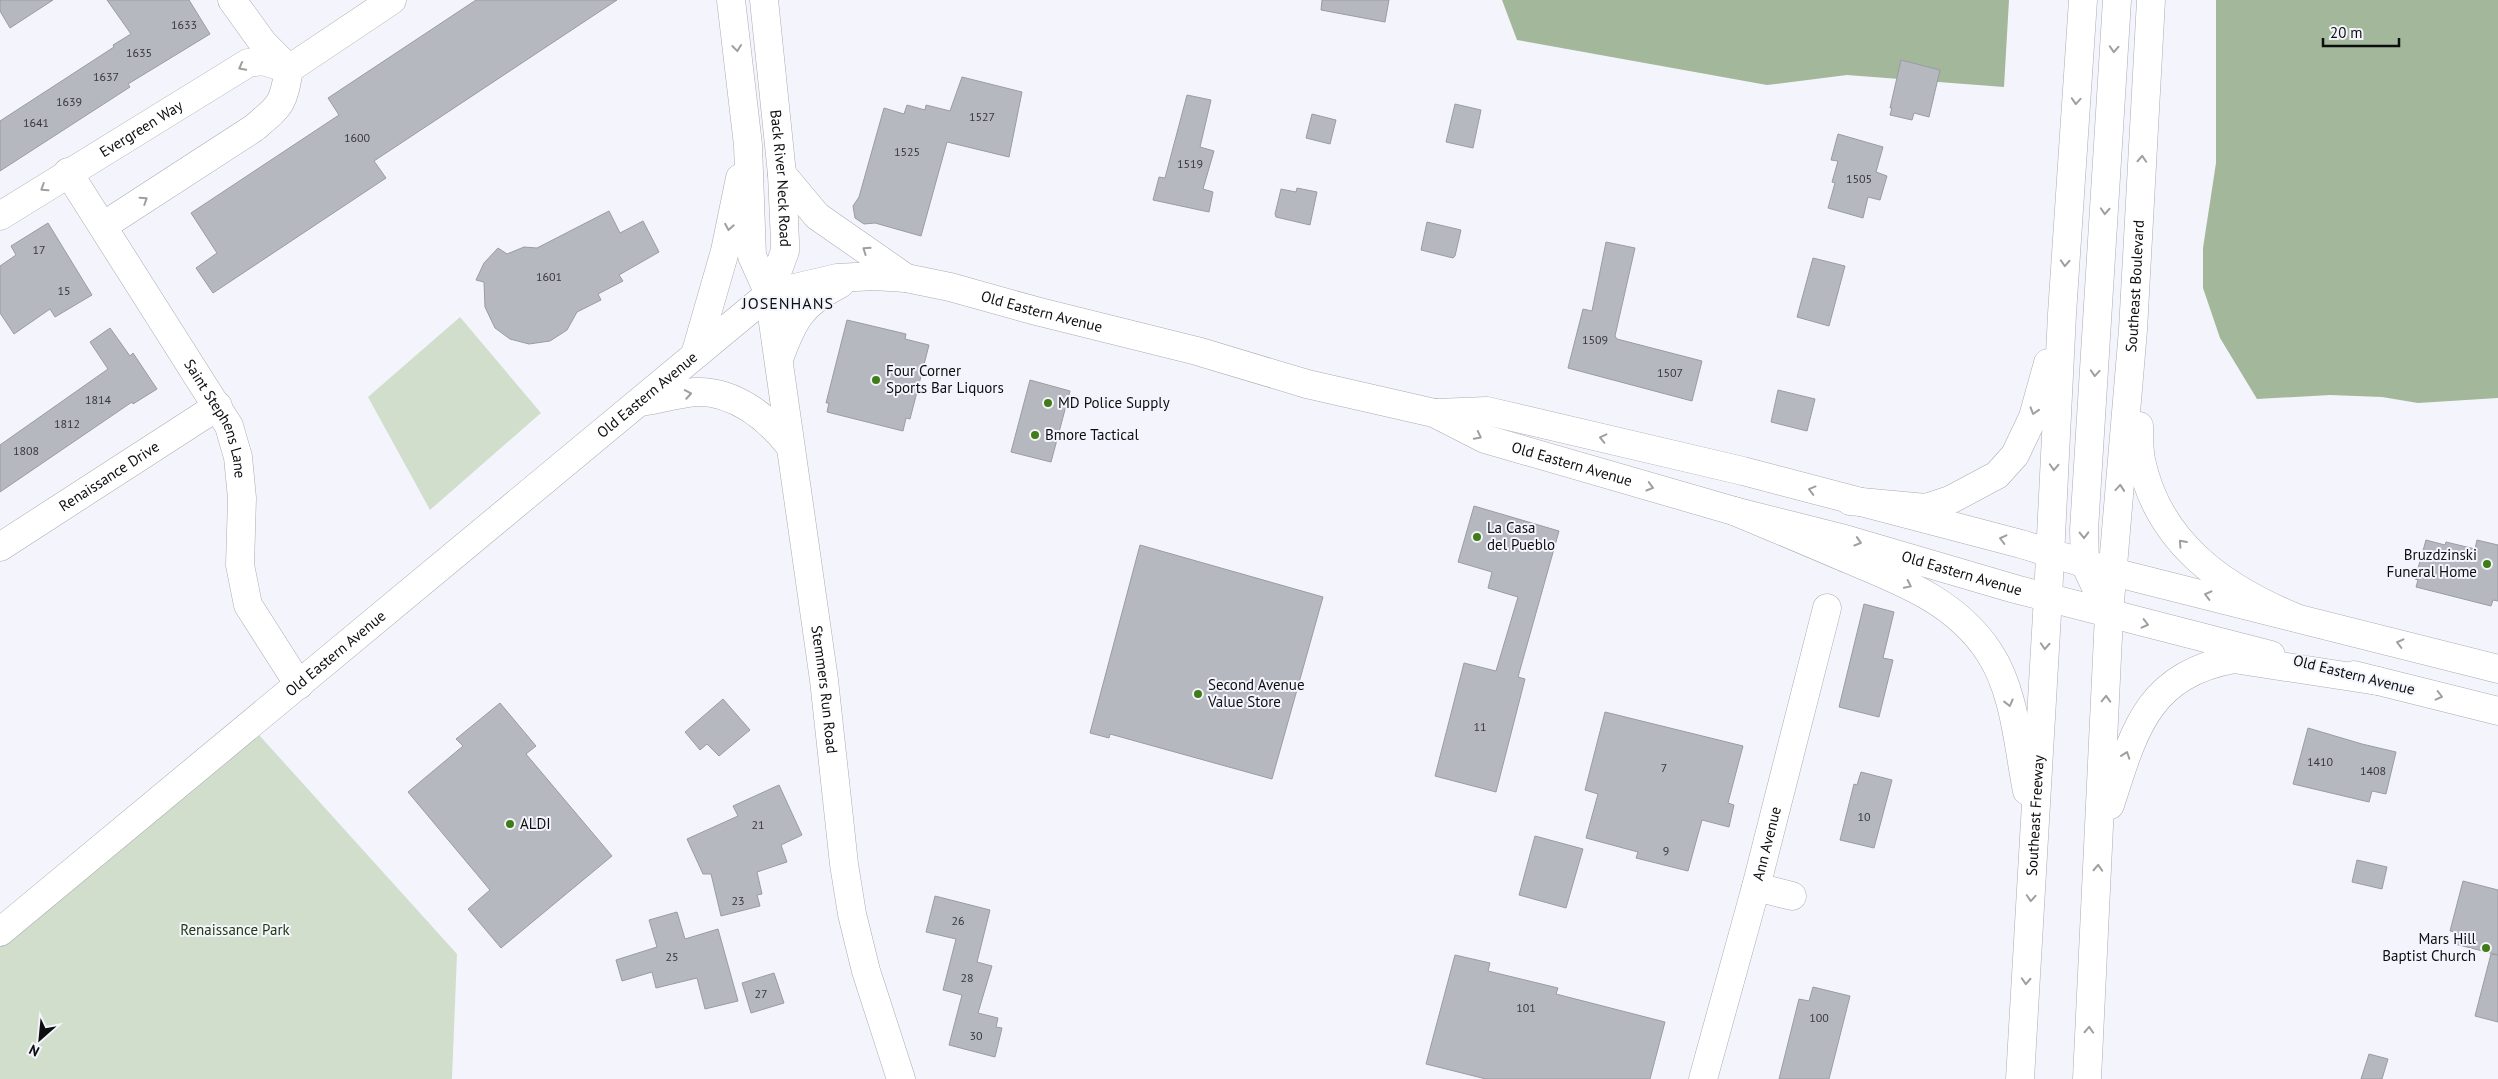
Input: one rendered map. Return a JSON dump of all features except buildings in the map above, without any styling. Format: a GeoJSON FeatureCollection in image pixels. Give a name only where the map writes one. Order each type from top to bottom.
{"type":"FeatureCollection","features":[{"type":"Feature","properties":{"kind":"main road"},"geometry":{"type":"LineString","coordinates":[[232,0],[263,43],[288,69]]}},
{"type":"Feature","properties":{"kind":"main road"},"geometry":{"type":"LineString","coordinates":[[103,226],[254,128],[275,110],[284,97],[288,69],[392,0]]}},
{"type":"Feature","properties":{"kind":"main road","name":"Back River Neck Road"},"geometry":{"type":"LineString","coordinates":[[731,0],[748,145],[752,256],[769,294]]}},
{"type":"Feature","properties":{"kind":"main road","name":"Back River Neck Road"},"geometry":{"type":"LineString","coordinates":[[764,0],[782,174],[785,251],[769,294]]}},
{"type":"Feature","properties":{"kind":"main road"},"geometry":{"type":"LineString","coordinates":[[2050,553],[2062,314],[2083,0]]}},
{"type":"Feature","properties":{"kind":"main road"},"geometry":{"type":"LineString","coordinates":[[2109,615],[2085,564],[2084,530],[2117,0]]}},
{"type":"Feature","properties":{"kind":"main road","name":"Southeast Boulevard"},"geometry":{"type":"LineString","coordinates":[[2113,572],[2133,330],[2151,0]]}},
{"type":"Feature","properties":{"kind":"main road","name":"Evergreen Way"},"geometry":{"type":"LineString","coordinates":[[0,216],[68,172],[248,63],[263,61],[288,69]]}},
{"type":"Feature","properties":{"kind":"main road"},"geometry":{"type":"LineString","coordinates":[[695,356],[725,252],[748,145]]}},
{"type":"Feature","properties":{"kind":"main road","name":"Saint Stephens Lane"},"geometry":{"type":"LineString","coordinates":[[68,172],[229,426],[238,457],[242,498],[240,565],[248,605],[299,685]]}},
{"type":"Feature","properties":{"kind":"main road"},"geometry":{"type":"LineString","coordinates":[[782,174],[817,216],[906,278]]}},
{"type":"Feature","properties":{"kind":"main road"},"geometry":{"type":"LineString","coordinates":[[778,361],[792,325],[805,306],[824,292],[854,277]]}},
{"type":"Feature","properties":{"kind":"main road","name":"Old Eastern Avenue"},"geometry":{"type":"LineString","coordinates":[[0,932],[769,294],[798,286],[854,277],[906,278],[950,287],[1197,351],[1307,384],[1434,413],[1485,439],[1734,511],[1841,538],[2109,615],[2498,711]]}},
{"type":"Feature","properties":{"kind":"main road","name":"Stemmers Run Road"},"geometry":{"type":"LineString","coordinates":[[769,294],[824,680],[842,846],[852,914],[866,971],[901,1079]]}},
{"type":"Feature","properties":{"kind":"main road"},"geometry":{"type":"LineString","coordinates":[[1850,501],[1926,508],[1950,500],[1997,475],[2015,454],[2033,417],[2062,314]]}},
{"type":"Feature","properties":{"kind":"main road"},"geometry":{"type":"LineString","coordinates":[[2133,330],[2140,460],[2161,513],[2177,539],[2203,566],[2257,602],[2294,617]]}},
{"type":"Feature","properties":{"kind":"main road"},"geometry":{"type":"LineString","coordinates":[[640,402],[697,392],[724,396],[750,408],[776,428],[790,446]]}},
{"type":"Feature","properties":{"kind":"main road","name":"Renaissance Drive"},"geometry":{"type":"LineString","coordinates":[[0,547],[218,406]]}},
{"type":"Feature","properties":{"kind":"main road","name":"Old Eastern Avenue"},"geometry":{"type":"LineString","coordinates":[[1434,413],[1486,411],[1742,471],[2050,553],[2113,572],[2498,669]]}},
{"type":"Feature","properties":{"kind":"main road"},"geometry":{"type":"LineString","coordinates":[[1734,511],[1906,583],[1937,600],[1964,620],[1990,653],[2004,682],[2035,832]]}},
{"type":"Feature","properties":{"kind":"main road","name":"Southeast Freeway"},"geometry":{"type":"LineString","coordinates":[[2020,1079],[2050,553]]}},
{"type":"Feature","properties":{"kind":"main road"},"geometry":{"type":"LineString","coordinates":[[2087,1079],[2109,615],[2113,572]]}},
{"type":"Feature","properties":{"kind":"main road","name":"Ann Avenue"},"geometry":{"type":"LineString","coordinates":[[1703,1079],[1756,887],[1828,608]]}},
{"type":"Feature","properties":{"kind":"main road"},"geometry":{"type":"LineString","coordinates":[[2100,835],[2133,737],[2140,722],[2150,707],[2165,691],[2194,671],[2212,663],[2234,659],[2378,681]]}},
{"type":"Feature","properties":{"kind":"main road"},"geometry":{"type":"LineString","coordinates":[[1756,887],[1792,896]]}},
{"type":"Feature","properties":{"kind":"green space"},"geometry":{"type":"Polygon","coordinates":[[[1502,0],[2009,0],[2004,87],[1847,75],[1767,85],[1517,40],[1502,0]]]}},
{"type":"Feature","properties":{"kind":"green space"},"geometry":{"type":"Polygon","coordinates":[[[2216,0],[2498,0],[2498,398],[2418,403],[2382,397],[2330,395],[2257,399],[2220,338],[2203,288],[2203,248],[2216,163],[2216,0]]]}},
{"type":"Feature","properties":{"kind":"green space"},"geometry":{"type":"Polygon","coordinates":[[[460,317],[541,413],[430,510],[368,397],[460,317]]]}},
{"type":"Feature","properties":{"kind":"green space","name":"Renaissance Park"},"geometry":{"type":"Polygon","coordinates":[[[250,725],[457,954],[452,1079],[0,1079],[0,932],[250,725]]]}},
{"type":"Feature","properties":{"kind":"place","name":"Four Corner Sports Bar Liquors"},"geometry":{"type":"Point","coordinates":[876,380]}},
{"type":"Feature","properties":{"kind":"place","name":"MD Police Supply"},"geometry":{"type":"Point","coordinates":[1048,403]}},
{"type":"Feature","properties":{"kind":"place","name":"Bmore Tactical"},"geometry":{"type":"Point","coordinates":[1035,435]}},
{"type":"Feature","properties":{"kind":"place","name":"La Casa del Pueblo"},"geometry":{"type":"Point","coordinates":[1477,537]}},
{"type":"Feature","properties":{"kind":"place","name":"Bruzdzinski Funeral Home"},"geometry":{"type":"Point","coordinates":[2487,564]}},
{"type":"Feature","properties":{"kind":"place","name":"Second Avenue Value Store"},"geometry":{"type":"Point","coordinates":[1198,694]}},
{"type":"Feature","properties":{"kind":"place","name":"ALDI"},"geometry":{"type":"Point","coordinates":[510,824]}},
{"type":"Feature","properties":{"kind":"place","name":"Mars Hill Baptist Church"},"geometry":{"type":"Point","coordinates":[2486,948]}},
{"type":"Feature","properties":{"kind":"district","name":"JOSENHANS"},"geometry":{"type":"Point","coordinates":[788,303]}}]}
